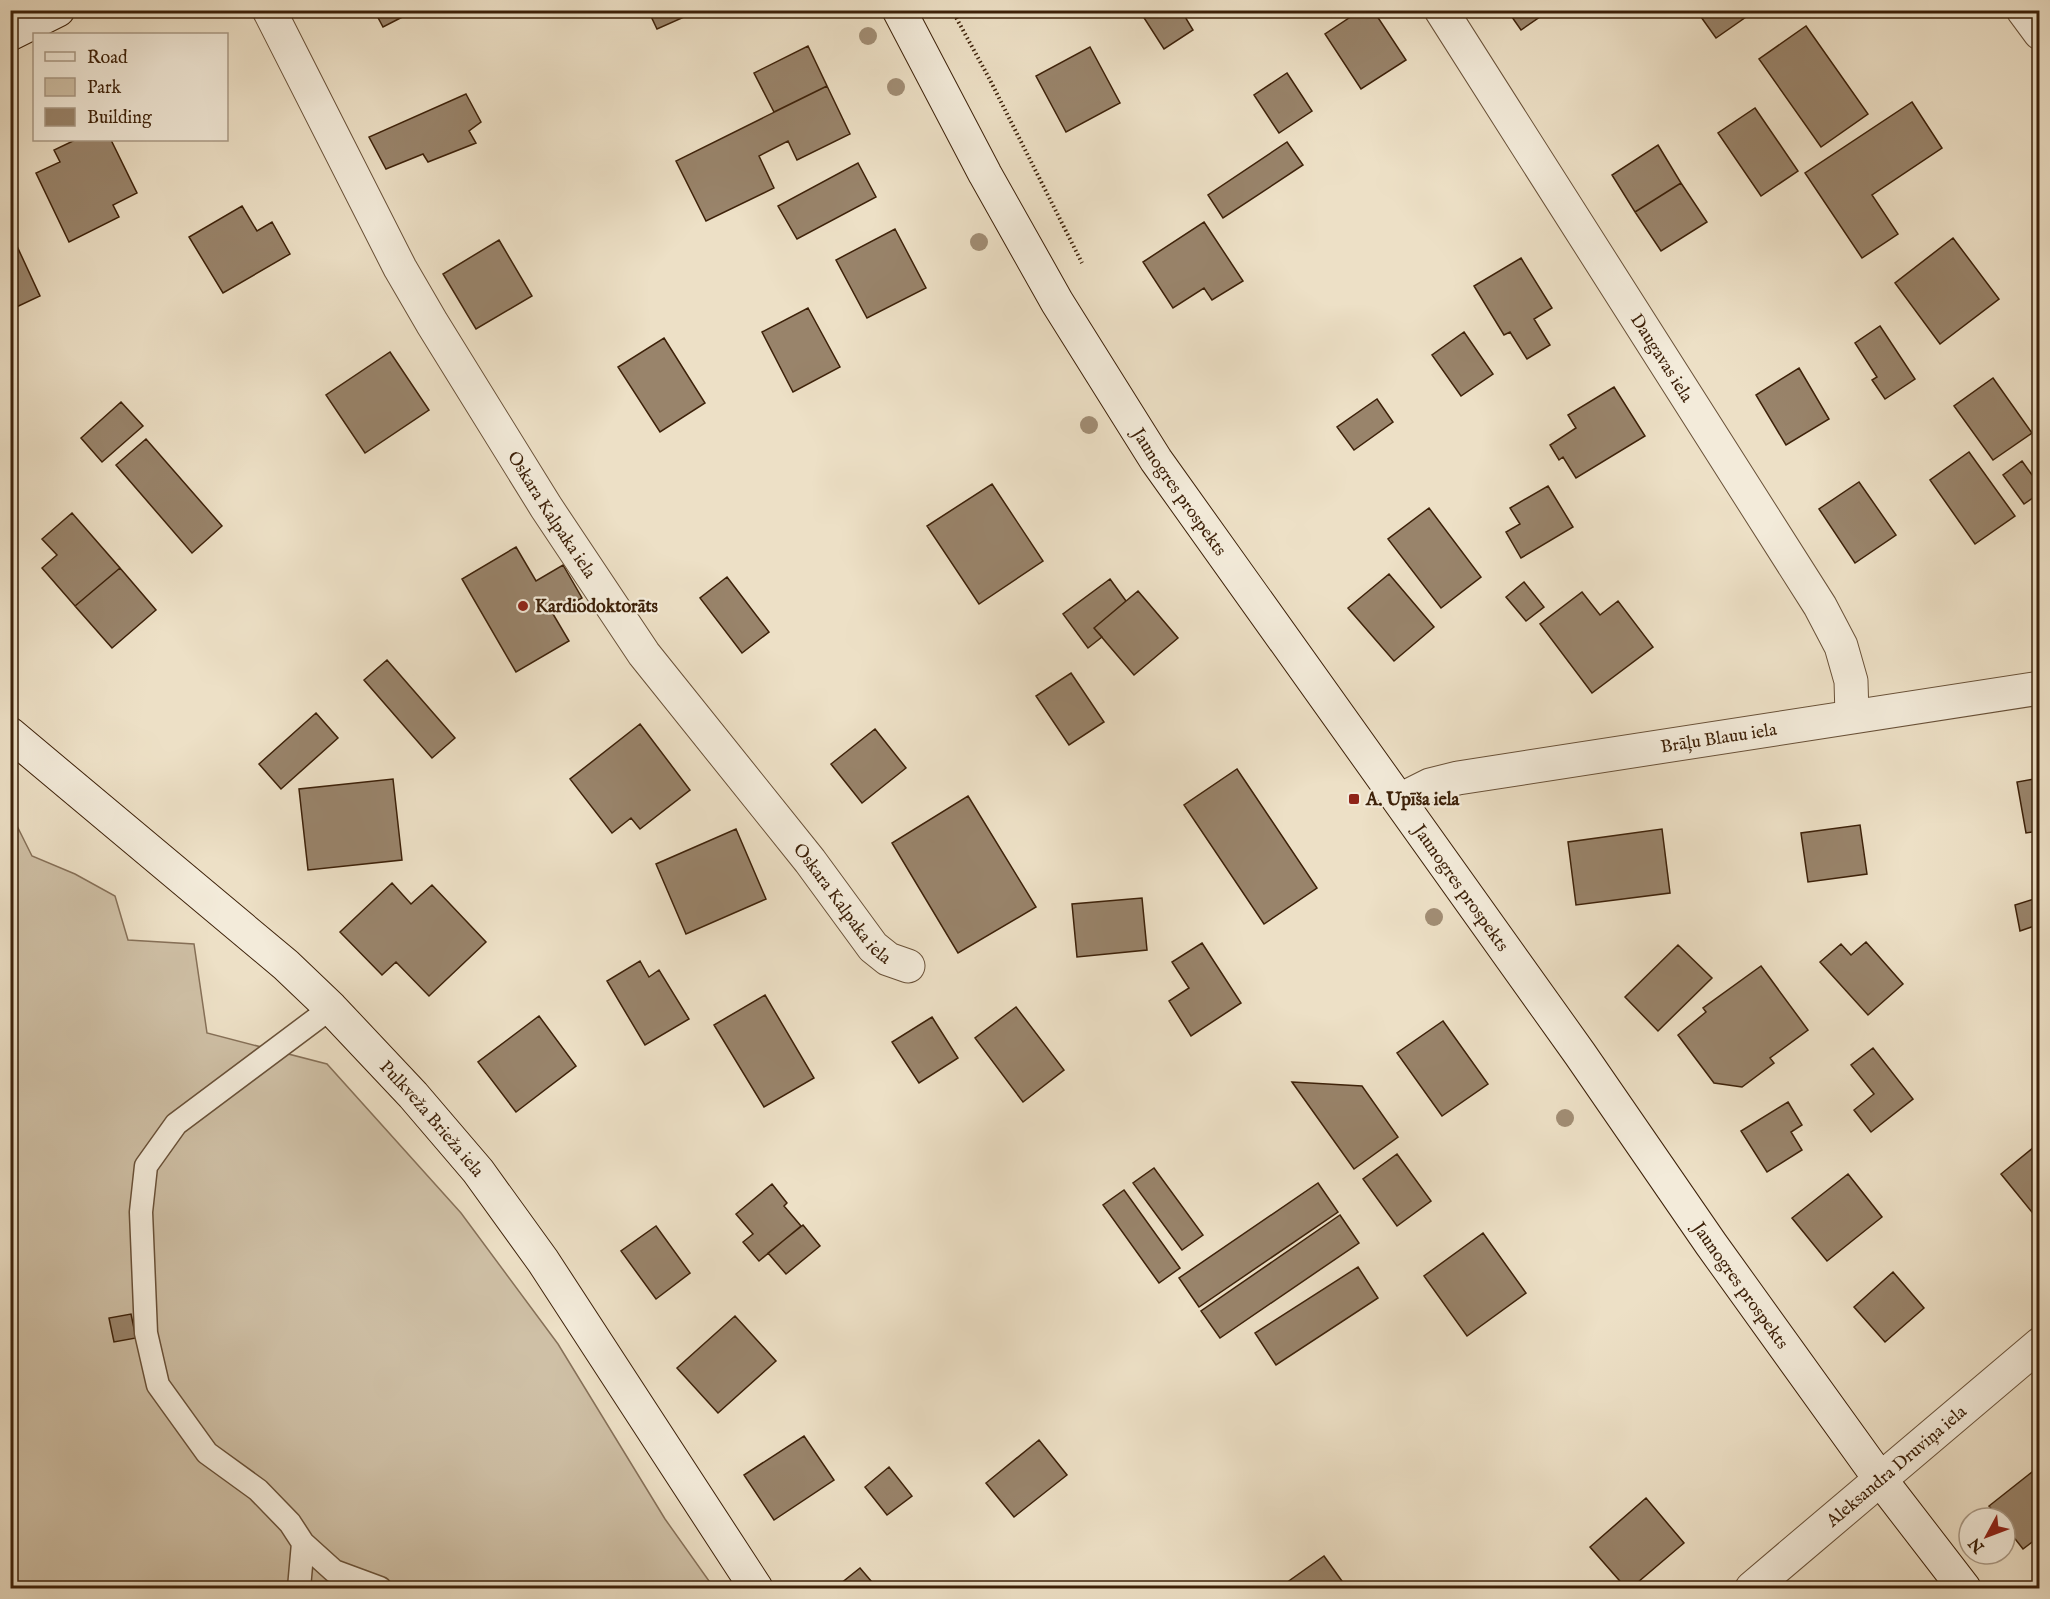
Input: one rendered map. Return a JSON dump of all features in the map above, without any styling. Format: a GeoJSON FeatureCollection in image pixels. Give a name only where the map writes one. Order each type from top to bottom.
{"type":"FeatureCollection","features":[{"type":"Feature","properties":{"kind":"street"},"geometry":{"type":"LineString","coordinates":[[10,34],[58,10]]}},
{"type":"Feature","properties":{"kind":"street","name":"Oskara Kalpaka iela"},"geometry":{"type":"LineString","coordinates":[[269,10],[400,268],[546,507],[594,580],[644,654],[810,861],[873,947],[888,959],[908,966]]}},
{"type":"Feature","properties":{"kind":"street","name":"Jaunogres prospekts"},"geometry":{"type":"LineString","coordinates":[[898,10],[985,174],[1057,302],[1150,450],[1580,1054],[1711,1244],[1880,1479],[1964,1588]]}},
{"type":"Feature","properties":{"kind":"street","name":"Daugavas iela"},"geometry":{"type":"LineString","coordinates":[[1441,10],[1820,606],[1841,646],[1849,672],[1852,716]]}},
{"type":"Feature","properties":{"kind":"street"},"geometry":{"type":"LineString","coordinates":[[2023,10],[2040,33]]}},
{"type":"Feature","properties":{"kind":"street","name":"Brāļu Blauu iela"},"geometry":{"type":"LineString","coordinates":[[1400,800],[1430,786],[1458,778],[2040,688]]}},
{"type":"Feature","properties":{"kind":"street","name":"Pulkveža Brieža iela"},"geometry":{"type":"LineString","coordinates":[[10,734],[285,965],[331,1008],[413,1095],[478,1171],[543,1261],[756,1588]]}},
{"type":"Feature","properties":{"kind":"street","name":"Aleksandra Druviņa iela"},"geometry":{"type":"LineString","coordinates":[[1752,1588],[2040,1344]]}},
{"type":"Feature","properties":{"kind":"lane"},"geometry":{"type":"LineString","coordinates":[[331,1008],[176,1124],[146,1166],[141,1212],[146,1333],[158,1385],[207,1453],[258,1490],[290,1523],[303,1543],[334,1571],[380,1588]]}},
{"type":"Feature","properties":{"kind":"lane"},"geometry":{"type":"LineString","coordinates":[[299,1588],[303,1543]]}},
{"type":"Feature","properties":{"kind":"path"},"geometry":{"type":"LineString","coordinates":[[952,10],[989,78],[1085,270]]}},
{"type":"Feature","properties":{"kind":"green space"},"geometry":{"type":"Polygon","coordinates":[[[11,824],[16,824],[32,856],[75,874],[115,896],[128,940],[194,944],[207,1033],[327,1064],[461,1213],[558,1344],[665,1519],[714,1588],[547,1588],[543,1585],[535,1588],[11,1588],[11,824]]]}},
{"type":"Feature","properties":{"kind":"building"},"geometry":{"type":"Polygon","coordinates":[[[374,10],[416,10],[383,27],[374,10]]]}},
{"type":"Feature","properties":{"kind":"building"},"geometry":{"type":"Polygon","coordinates":[[[648,10],[689,10],[691,14],[657,29],[648,10]]]}},
{"type":"Feature","properties":{"kind":"building"},"geometry":{"type":"Polygon","coordinates":[[[1139,10],[1181,10],[1193,30],[1164,49],[1139,10]]]}},
{"type":"Feature","properties":{"kind":"building"},"geometry":{"type":"Polygon","coordinates":[[[1361,10],[1373,10],[1406,60],[1361,89],[1325,34],[1361,10]]]}},
{"type":"Feature","properties":{"kind":"building"},"geometry":{"type":"Polygon","coordinates":[[[1507,10],[1550,10],[1521,30],[1507,10]]]}},
{"type":"Feature","properties":{"kind":"building"},"geometry":{"type":"Polygon","coordinates":[[[1696,10],[1756,10],[1716,38],[1696,10]]]}},
{"type":"Feature","properties":{"kind":"building"},"geometry":{"type":"Polygon","coordinates":[[[1806,26],[1868,114],[1821,147],[1759,59],[1806,26]]]}},
{"type":"Feature","properties":{"kind":"building"},"geometry":{"type":"Polygon","coordinates":[[[808,46],[827,86],[774,112],[754,73],[808,46]]]}},
{"type":"Feature","properties":{"kind":"building"},"geometry":{"type":"Polygon","coordinates":[[[1090,47],[1120,103],[1066,132],[1036,76],[1090,47]]]}},
{"type":"Feature","properties":{"kind":"building"},"geometry":{"type":"Polygon","coordinates":[[[1287,73],[1312,111],[1279,133],[1254,95],[1287,73]]]}},
{"type":"Feature","properties":{"kind":"building"},"geometry":{"type":"Polygon","coordinates":[[[827,86],[850,134],[797,160],[788,141],[759,156],[774,188],[706,221],[676,161],[827,86]]]}},
{"type":"Feature","properties":{"kind":"building"},"geometry":{"type":"Polygon","coordinates":[[[466,94],[481,122],[469,131],[476,143],[428,162],[423,154],[386,169],[369,137],[466,94]]]}},
{"type":"Feature","properties":{"kind":"building"},"geometry":{"type":"Polygon","coordinates":[[[1912,102],[1942,148],[1872,195],[1898,234],[1862,258],[1805,173],[1912,102]]]}},
{"type":"Feature","properties":{"kind":"building"},"geometry":{"type":"Polygon","coordinates":[[[1755,108],[1798,171],[1761,196],[1718,133],[1755,108]]]}},
{"type":"Feature","properties":{"kind":"building"},"geometry":{"type":"Polygon","coordinates":[[[73,141],[111,141],[137,193],[113,205],[119,217],[69,242],[36,173],[60,162],[54,150],[73,141]]]}},
{"type":"Feature","properties":{"kind":"building"},"geometry":{"type":"Polygon","coordinates":[[[1287,142],[1303,165],[1223,218],[1208,195],[1287,142]]]}},
{"type":"Feature","properties":{"kind":"building"},"geometry":{"type":"Polygon","coordinates":[[[1658,145],[1681,183],[1635,212],[1612,175],[1658,145]]]}},
{"type":"Feature","properties":{"kind":"building"},"geometry":{"type":"Polygon","coordinates":[[[858,163],[876,197],[797,239],[778,206],[858,163]]]}},
{"type":"Feature","properties":{"kind":"building"},"geometry":{"type":"Polygon","coordinates":[[[1681,183],[1707,222],[1661,251],[1635,212],[1681,183]]]}},
{"type":"Feature","properties":{"kind":"building"},"geometry":{"type":"Polygon","coordinates":[[[242,206],[257,231],[272,222],[290,254],[223,293],[189,237],[242,206]]]}},
{"type":"Feature","properties":{"kind":"building"},"geometry":{"type":"Polygon","coordinates":[[[1204,222],[1243,281],[1212,300],[1204,288],[1173,308],[1143,262],[1204,222]]]}},
{"type":"Feature","properties":{"kind":"building"},"geometry":{"type":"Polygon","coordinates":[[[895,229],[926,288],[867,318],[836,260],[895,229]]]}},
{"type":"Feature","properties":{"kind":"building"},"geometry":{"type":"Polygon","coordinates":[[[10,231],[40,296],[10,310],[10,231]]]}},
{"type":"Feature","properties":{"kind":"building"},"geometry":{"type":"Polygon","coordinates":[[[1953,238],[1999,299],[1940,344],[1895,283],[1953,238]]]}},
{"type":"Feature","properties":{"kind":"building"},"geometry":{"type":"Polygon","coordinates":[[[499,240],[532,296],[476,329],[443,274],[499,240]]]}},
{"type":"Feature","properties":{"kind":"building"},"geometry":{"type":"Polygon","coordinates":[[[1521,258],[1552,308],[1534,319],[1550,345],[1527,359],[1510,332],[1504,335],[1474,286],[1521,258]]]}},
{"type":"Feature","properties":{"kind":"building"},"geometry":{"type":"Polygon","coordinates":[[[808,308],[840,367],[793,392],[762,332],[808,308]]]}},
{"type":"Feature","properties":{"kind":"building"},"geometry":{"type":"Polygon","coordinates":[[[1880,326],[1915,379],[1885,399],[1872,380],[1877,377],[1855,343],[1880,326]]]}},
{"type":"Feature","properties":{"kind":"building"},"geometry":{"type":"Polygon","coordinates":[[[1464,332],[1493,374],[1461,396],[1432,355],[1464,332]]]}},
{"type":"Feature","properties":{"kind":"building"},"geometry":{"type":"Polygon","coordinates":[[[664,338],[705,403],[660,432],[618,367],[664,338]]]}},
{"type":"Feature","properties":{"kind":"building"},"geometry":{"type":"Polygon","coordinates":[[[390,352],[429,410],[365,453],[326,395],[390,352]]]}},
{"type":"Feature","properties":{"kind":"building"},"geometry":{"type":"Polygon","coordinates":[[[1799,368],[1829,419],[1786,445],[1756,395],[1799,368]]]}},
{"type":"Feature","properties":{"kind":"building"},"geometry":{"type":"Polygon","coordinates":[[[1993,378],[2032,433],[1993,460],[1954,406],[1993,378]]]}},
{"type":"Feature","properties":{"kind":"building"},"geometry":{"type":"Polygon","coordinates":[[[1614,387],[1645,436],[1576,478],[1563,457],[1559,460],[1550,445],[1576,428],[1568,415],[1614,387]]]}},
{"type":"Feature","properties":{"kind":"building"},"geometry":{"type":"Polygon","coordinates":[[[1377,399],[1393,422],[1354,450],[1337,427],[1377,399]]]}},
{"type":"Feature","properties":{"kind":"building"},"geometry":{"type":"Polygon","coordinates":[[[121,402],[143,426],[102,462],[81,438],[121,402]]]}},
{"type":"Feature","properties":{"kind":"building"},"geometry":{"type":"Polygon","coordinates":[[[146,439],[222,526],[192,553],[116,465],[146,439]]]}},
{"type":"Feature","properties":{"kind":"building"},"geometry":{"type":"Polygon","coordinates":[[[1969,452],[2015,516],[1975,544],[1930,480],[1969,452]]]}},
{"type":"Feature","properties":{"kind":"building"},"geometry":{"type":"Polygon","coordinates":[[[2022,461],[2040,486],[2040,493],[2024,504],[2003,475],[2022,461]]]}},
{"type":"Feature","properties":{"kind":"building"},"geometry":{"type":"Polygon","coordinates":[[[1859,482],[1896,535],[1855,563],[1819,509],[1859,482]]]}},
{"type":"Feature","properties":{"kind":"building"},"geometry":{"type":"Polygon","coordinates":[[[992,484],[1043,561],[979,604],[927,526],[992,484]]]}},
{"type":"Feature","properties":{"kind":"building"},"geometry":{"type":"Polygon","coordinates":[[[1548,486],[1573,527],[1521,558],[1506,532],[1520,524],[1510,508],[1548,486]]]}},
{"type":"Feature","properties":{"kind":"building"},"geometry":{"type":"Polygon","coordinates":[[[1429,508],[1481,577],[1441,608],[1388,539],[1429,508]]]}},
{"type":"Feature","properties":{"kind":"building"},"geometry":{"type":"Polygon","coordinates":[[[72,513],[120,568],[75,606],[42,568],[57,555],[42,539],[72,513]]]}},
{"type":"Feature","properties":{"kind":"building","name":"Kardiodoktorāts"},"geometry":{"type":"Polygon","coordinates":[[[516,547],[536,581],[563,565],[582,598],[553,614],[569,641],[516,672],[462,579],[516,547]]]}},
{"type":"Feature","properties":{"kind":"building"},"geometry":{"type":"Polygon","coordinates":[[[120,568],[156,610],[112,648],[75,606],[120,568]]]}},
{"type":"Feature","properties":{"kind":"building"},"geometry":{"type":"Polygon","coordinates":[[[1389,574],[1434,627],[1394,661],[1348,608],[1389,574]]]}},
{"type":"Feature","properties":{"kind":"building"},"geometry":{"type":"Polygon","coordinates":[[[727,577],[769,632],[742,653],[700,598],[727,577]]]}},
{"type":"Feature","properties":{"kind":"building"},"geometry":{"type":"Polygon","coordinates":[[[1110,579],[1126,601],[1094,628],[1102,637],[1088,648],[1063,614],[1110,579]]]}},
{"type":"Feature","properties":{"kind":"building"},"geometry":{"type":"Polygon","coordinates":[[[1524,582],[1544,607],[1526,621],[1506,597],[1524,582]]]}},
{"type":"Feature","properties":{"kind":"building"},"geometry":{"type":"Polygon","coordinates":[[[1138,591],[1178,638],[1134,675],[1094,628],[1138,591]]]}},
{"type":"Feature","properties":{"kind":"building"},"geometry":{"type":"Polygon","coordinates":[[[1582,592],[1600,615],[1618,601],[1653,647],[1592,693],[1540,624],[1582,592]]]}},
{"type":"Feature","properties":{"kind":"building"},"geometry":{"type":"Polygon","coordinates":[[[387,660],[455,738],[432,758],[364,680],[387,660]]]}},
{"type":"Feature","properties":{"kind":"building"},"geometry":{"type":"Polygon","coordinates":[[[1071,673],[1104,722],[1069,745],[1036,696],[1071,673]]]}},
{"type":"Feature","properties":{"kind":"building"},"geometry":{"type":"Polygon","coordinates":[[[316,713],[338,738],[281,789],[259,764],[316,713]]]}},
{"type":"Feature","properties":{"kind":"building"},"geometry":{"type":"Polygon","coordinates":[[[640,724],[690,790],[640,829],[631,818],[612,833],[570,779],[640,724]]]}},
{"type":"Feature","properties":{"kind":"building"},"geometry":{"type":"Polygon","coordinates":[[[875,729],[906,768],[862,803],[831,764],[875,729]]]}},
{"type":"Feature","properties":{"kind":"building"},"geometry":{"type":"Polygon","coordinates":[[[1237,769],[1317,888],[1264,924],[1184,805],[1237,769]]]}},
{"type":"Feature","properties":{"kind":"building"},"geometry":{"type":"Polygon","coordinates":[[[2040,778],[2040,831],[2026,833],[2017,782],[2040,778]]]}},
{"type":"Feature","properties":{"kind":"building"},"geometry":{"type":"Polygon","coordinates":[[[393,779],[402,860],[308,870],[299,789],[393,779]]]}},
{"type":"Feature","properties":{"kind":"building"},"geometry":{"type":"Polygon","coordinates":[[[968,796],[1036,907],[958,953],[892,843],[968,796]]]}},
{"type":"Feature","properties":{"kind":"building"},"geometry":{"type":"Polygon","coordinates":[[[1860,825],[1867,874],[1808,882],[1801,833],[1860,825]]]}},
{"type":"Feature","properties":{"kind":"building"},"geometry":{"type":"Polygon","coordinates":[[[736,829],[766,899],[686,934],[656,864],[736,829]]]}},
{"type":"Feature","properties":{"kind":"building"},"geometry":{"type":"Polygon","coordinates":[[[1662,829],[1670,893],[1576,905],[1568,842],[1662,829]]]}},
{"type":"Feature","properties":{"kind":"building"},"geometry":{"type":"Polygon","coordinates":[[[392,883],[411,904],[432,885],[486,942],[429,996],[396,962],[382,975],[340,932],[392,883]]]}},
{"type":"Feature","properties":{"kind":"building"},"geometry":{"type":"Polygon","coordinates":[[[2040,897],[2040,924],[2020,931],[2015,905],[2040,897]]]}},
{"type":"Feature","properties":{"kind":"building"},"geometry":{"type":"Polygon","coordinates":[[[1142,898],[1147,950],[1077,957],[1072,904],[1142,898]]]}},
{"type":"Feature","properties":{"kind":"building"},"geometry":{"type":"Polygon","coordinates":[[[1866,942],[1903,984],[1868,1015],[1820,962],[1841,944],[1851,955],[1866,942]]]}},
{"type":"Feature","properties":{"kind":"building"},"geometry":{"type":"Polygon","coordinates":[[[1202,943],[1241,1003],[1191,1036],[1169,1001],[1189,988],[1172,962],[1202,943]]]}},
{"type":"Feature","properties":{"kind":"building"},"geometry":{"type":"Polygon","coordinates":[[[1678,945],[1712,978],[1658,1031],[1625,997],[1678,945]]]}},
{"type":"Feature","properties":{"kind":"building"},"geometry":{"type":"Polygon","coordinates":[[[640,961],[649,977],[659,970],[689,1019],[645,1045],[607,981],[640,961]]]}},
{"type":"Feature","properties":{"kind":"building"},"geometry":{"type":"Polygon","coordinates":[[[1761,966],[1808,1030],[1770,1058],[1774,1063],[1742,1087],[1714,1083],[1678,1035],[1706,1012],[1703,1008],[1761,966]]]}},
{"type":"Feature","properties":{"kind":"building"},"geometry":{"type":"Polygon","coordinates":[[[765,995],[814,1078],[764,1107],[714,1025],[765,995]]]}},
{"type":"Feature","properties":{"kind":"building"},"geometry":{"type":"Polygon","coordinates":[[[1016,1007],[1064,1070],[1023,1102],[975,1038],[1016,1007]]]}},
{"type":"Feature","properties":{"kind":"building"},"geometry":{"type":"Polygon","coordinates":[[[539,1016],[576,1066],[516,1112],[478,1062],[539,1016]]]}},
{"type":"Feature","properties":{"kind":"building"},"geometry":{"type":"Polygon","coordinates":[[[932,1017],[958,1058],[919,1083],[892,1042],[932,1017]]]}},
{"type":"Feature","properties":{"kind":"building"},"geometry":{"type":"Polygon","coordinates":[[[1443,1021],[1488,1084],[1442,1116],[1397,1053],[1443,1021]]]}},
{"type":"Feature","properties":{"kind":"building"},"geometry":{"type":"Polygon","coordinates":[[[1873,1048],[1913,1099],[1871,1132],[1854,1110],[1874,1094],[1851,1065],[1873,1048]]]}},
{"type":"Feature","properties":{"kind":"building"},"geometry":{"type":"Polygon","coordinates":[[[1292,1082],[1362,1086],[1398,1137],[1354,1169],[1292,1082]]]}},
{"type":"Feature","properties":{"kind":"building"},"geometry":{"type":"Polygon","coordinates":[[[1788,1102],[1802,1125],[1791,1132],[1802,1150],[1767,1172],[1741,1131],[1788,1102]]]}},
{"type":"Feature","properties":{"kind":"building"},"geometry":{"type":"Polygon","coordinates":[[[2040,1143],[2040,1222],[2001,1174],[2040,1143]]]}},
{"type":"Feature","properties":{"kind":"building"},"geometry":{"type":"Polygon","coordinates":[[[1397,1154],[1431,1201],[1397,1226],[1363,1179],[1397,1154]]]}},
{"type":"Feature","properties":{"kind":"building"},"geometry":{"type":"Polygon","coordinates":[[[1154,1168],[1203,1235],[1182,1250],[1133,1183],[1154,1168]]]}},
{"type":"Feature","properties":{"kind":"building"},"geometry":{"type":"Polygon","coordinates":[[[1848,1174],[1882,1217],[1827,1261],[1792,1218],[1848,1174]]]}},
{"type":"Feature","properties":{"kind":"building"},"geometry":{"type":"Polygon","coordinates":[[[1318,1183],[1338,1212],[1199,1307],[1179,1278],[1318,1183]]]}},
{"type":"Feature","properties":{"kind":"building"},"geometry":{"type":"Polygon","coordinates":[[[772,1184],[787,1203],[784,1206],[801,1226],[759,1261],[743,1242],[753,1234],[736,1214],[772,1184]]]}},
{"type":"Feature","properties":{"kind":"building"},"geometry":{"type":"Polygon","coordinates":[[[1124,1190],[1180,1268],[1159,1283],[1103,1205],[1124,1190]]]}},
{"type":"Feature","properties":{"kind":"building"},"geometry":{"type":"Polygon","coordinates":[[[1340,1215],[1359,1243],[1220,1338],[1201,1311],[1340,1215]]]}},
{"type":"Feature","properties":{"kind":"building"},"geometry":{"type":"Polygon","coordinates":[[[803,1225],[820,1246],[786,1274],[768,1253],[803,1225]]]}},
{"type":"Feature","properties":{"kind":"building"},"geometry":{"type":"Polygon","coordinates":[[[656,1226],[690,1273],[656,1299],[621,1251],[656,1226]]]}},
{"type":"Feature","properties":{"kind":"building"},"geometry":{"type":"Polygon","coordinates":[[[1483,1233],[1526,1293],[1467,1336],[1424,1276],[1483,1233]]]}},
{"type":"Feature","properties":{"kind":"building"},"geometry":{"type":"Polygon","coordinates":[[[1358,1267],[1378,1298],[1276,1365],[1255,1333],[1358,1267]]]}},
{"type":"Feature","properties":{"kind":"building"},"geometry":{"type":"Polygon","coordinates":[[[1893,1272],[1924,1308],[1885,1342],[1854,1307],[1893,1272]]]}},
{"type":"Feature","properties":{"kind":"building"},"geometry":{"type":"Polygon","coordinates":[[[131,1314],[136,1338],[114,1342],[109,1318],[131,1314]]]}},
{"type":"Feature","properties":{"kind":"building"},"geometry":{"type":"Polygon","coordinates":[[[735,1316],[776,1361],[718,1413],[677,1368],[735,1316]]]}},
{"type":"Feature","properties":{"kind":"building"},"geometry":{"type":"Polygon","coordinates":[[[804,1436],[834,1480],[774,1520],[744,1475],[804,1436]]]}},
{"type":"Feature","properties":{"kind":"building"},"geometry":{"type":"Polygon","coordinates":[[[1039,1440],[1067,1475],[1014,1517],[986,1483],[1039,1440]]]}},
{"type":"Feature","properties":{"kind":"building"},"geometry":{"type":"Polygon","coordinates":[[[889,1467],[912,1496],[887,1515],[865,1487],[889,1467]]]}},
{"type":"Feature","properties":{"kind":"building"},"geometry":{"type":"Polygon","coordinates":[[[2032,1472],[2040,1482],[2040,1536],[2023,1549],[2017,1541],[2017,1506],[1989,1506],[2032,1472]]]}},
{"type":"Feature","properties":{"kind":"building"},"geometry":{"type":"Polygon","coordinates":[[[1646,1498],[1684,1543],[1631,1588],[1626,1588],[1590,1547],[1646,1498]]]}},
{"type":"Feature","properties":{"kind":"building"},"geometry":{"type":"Polygon","coordinates":[[[1324,1556],[1347,1588],[1279,1588],[1324,1556]]]}},
{"type":"Feature","properties":{"kind":"building"},"geometry":{"type":"Polygon","coordinates":[[[860,1568],[877,1588],[835,1588],[860,1568]]]}},
{"type":"Feature","properties":{"kind":"place","name":"Kardiodoktorāts"},"geometry":{"type":"Point","coordinates":[523,606]}},
{"type":"Feature","properties":{"kind":"place","name":"A. Upīša iela"},"geometry":{"type":"Point","coordinates":[1354,799]}}]}
